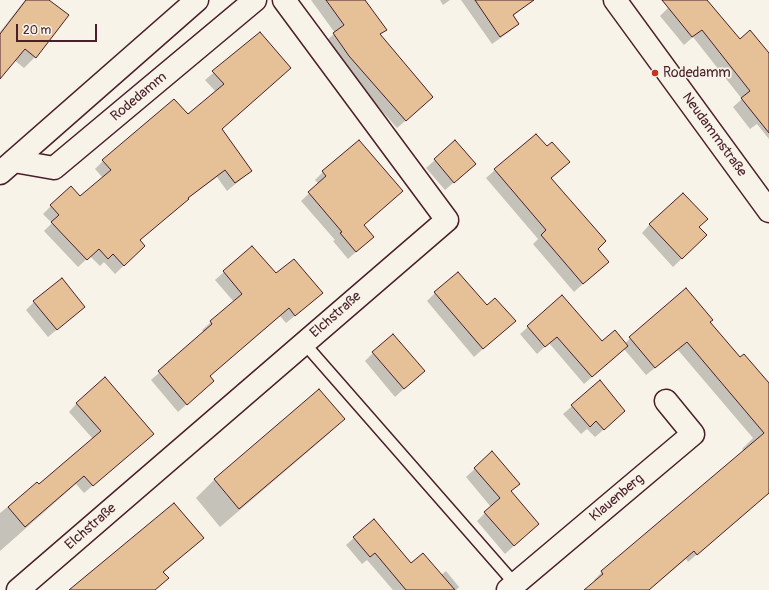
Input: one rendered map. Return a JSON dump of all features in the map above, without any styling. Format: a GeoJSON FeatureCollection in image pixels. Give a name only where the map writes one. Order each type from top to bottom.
{"type":"FeatureCollection","features":[{"type":"Feature","properties":{"kind":"street","name":"Rodedamm"},"geometry":{"type":"LineString","coordinates":[[7,167],[197,0]]}},
{"type":"Feature","properties":{"kind":"street","name":"Rodedamm"},"geometry":{"type":"LineString","coordinates":[[7,167],[54,168],[255,0]]}},
{"type":"Feature","properties":{"kind":"street","name":"Elchstraße"},"geometry":{"type":"LineString","coordinates":[[18,590],[447,220],[284,0]]}},
{"type":"Feature","properties":{"kind":"street","name":"Neudammstraße"},"geometry":{"type":"LineString","coordinates":[[615,0],[769,211]]}},
{"type":"Feature","properties":{"kind":"street","name":"Klauenberg"},"geometry":{"type":"LineString","coordinates":[[512,587],[693,434],[666,401]]}},
{"type":"Feature","properties":{"kind":"lane"},"geometry":{"type":"LineString","coordinates":[[304,343],[512,587]]}},
{"type":"Feature","properties":{"kind":"building"},"geometry":{"type":"Polygon","coordinates":[[[26,0],[49,0],[69,15],[36,58],[25,49],[0,79],[0,34],[26,0]]]}},
{"type":"Feature","properties":{"kind":"building"},"geometry":{"type":"Polygon","coordinates":[[[326,0],[365,0],[387,30],[380,34],[433,97],[406,121],[349,56],[333,33],[344,25],[326,0]]]}},
{"type":"Feature","properties":{"kind":"building"},"geometry":{"type":"Polygon","coordinates":[[[475,0],[534,0],[513,15],[519,24],[500,37],[475,0]]]}},
{"type":"Feature","properties":{"kind":"building"},"geometry":{"type":"Polygon","coordinates":[[[662,0],[707,0],[740,39],[750,30],[769,53],[769,133],[741,98],[750,91],[702,30],[692,37],[662,0]]]}},
{"type":"Feature","properties":{"kind":"building"},"geometry":{"type":"Polygon","coordinates":[[[260,32],[291,68],[222,129],[252,171],[235,183],[225,170],[188,198],[189,199],[140,240],[145,246],[124,266],[113,254],[108,259],[99,249],[87,260],[51,222],[59,215],[50,205],[71,186],[80,196],[111,170],[102,160],[174,99],[188,114],[224,84],[212,71],[260,32]]]}},
{"type":"Feature","properties":{"kind":"building"},"geometry":{"type":"Polygon","coordinates":[[[536,134],[547,146],[552,142],[570,162],[551,178],[606,241],[598,249],[609,262],[583,284],[541,235],[546,230],[494,169],[536,134]]]}},
{"type":"Feature","properties":{"kind":"building"},"geometry":{"type":"Polygon","coordinates":[[[359,140],[403,191],[364,225],[374,237],[356,252],[340,233],[342,232],[308,192],[326,176],[322,171],[359,140]]]}},
{"type":"Feature","properties":{"kind":"building"},"geometry":{"type":"Polygon","coordinates":[[[455,140],[476,164],[454,183],[434,159],[455,140]]]}},
{"type":"Feature","properties":{"kind":"building"},"geometry":{"type":"Polygon","coordinates":[[[683,193],[708,219],[699,227],[707,235],[682,259],[649,224],[683,193]]]}},
{"type":"Feature","properties":{"kind":"building"},"geometry":{"type":"Polygon","coordinates":[[[252,246],[276,273],[294,259],[323,293],[295,316],[289,308],[210,376],[214,381],[187,405],[158,371],[212,324],[210,321],[242,294],[223,271],[252,246]]]}},
{"type":"Feature","properties":{"kind":"building"},"geometry":{"type":"Polygon","coordinates":[[[458,272],[487,305],[495,298],[516,321],[483,349],[434,292],[458,272]]]}},
{"type":"Feature","properties":{"kind":"building"},"geometry":{"type":"Polygon","coordinates":[[[62,278],[85,307],[57,330],[33,301],[62,278]]]}},
{"type":"Feature","properties":{"kind":"building"},"geometry":{"type":"Polygon","coordinates":[[[686,288],[713,320],[710,322],[740,357],[744,354],[769,383],[769,493],[697,555],[694,551],[649,590],[584,590],[603,574],[601,571],[764,433],[687,342],[655,368],[629,337],[686,288]]]}},
{"type":"Feature","properties":{"kind":"building"},"geometry":{"type":"Polygon","coordinates":[[[562,295],[602,341],[615,330],[628,346],[592,377],[557,337],[545,347],[527,326],[562,295]]]}},
{"type":"Feature","properties":{"kind":"building"},"geometry":{"type":"Polygon","coordinates":[[[393,334],[425,371],[404,389],[372,352],[393,334]]]}},
{"type":"Feature","properties":{"kind":"building"},"geometry":{"type":"Polygon","coordinates":[[[105,377],[154,434],[93,486],[84,476],[25,527],[8,507],[37,482],[39,484],[101,431],[76,403],[105,377]]]}},
{"type":"Feature","properties":{"kind":"building"},"geometry":{"type":"Polygon","coordinates":[[[600,380],[625,411],[604,430],[596,421],[590,427],[571,405],[600,380]]]}},
{"type":"Feature","properties":{"kind":"building"},"geometry":{"type":"Polygon","coordinates":[[[319,389],[345,419],[239,509],[214,479],[319,389]]]}},
{"type":"Feature","properties":{"kind":"building"},"geometry":{"type":"Polygon","coordinates":[[[492,451],[520,484],[511,491],[539,524],[514,546],[484,512],[500,498],[474,468],[492,451]]]}},
{"type":"Feature","properties":{"kind":"building"},"geometry":{"type":"Polygon","coordinates":[[[174,503],[204,538],[163,572],[169,578],[155,590],[69,590],[174,503]]]}},
{"type":"Feature","properties":{"kind":"building"},"geometry":{"type":"Polygon","coordinates":[[[374,519],[411,563],[423,553],[455,590],[406,590],[375,553],[370,557],[353,537],[374,519]]]}},
{"type":"Feature","properties":{"kind":"place","name":"Rodedamm"},"geometry":{"type":"Point","coordinates":[655,73]}}]}
